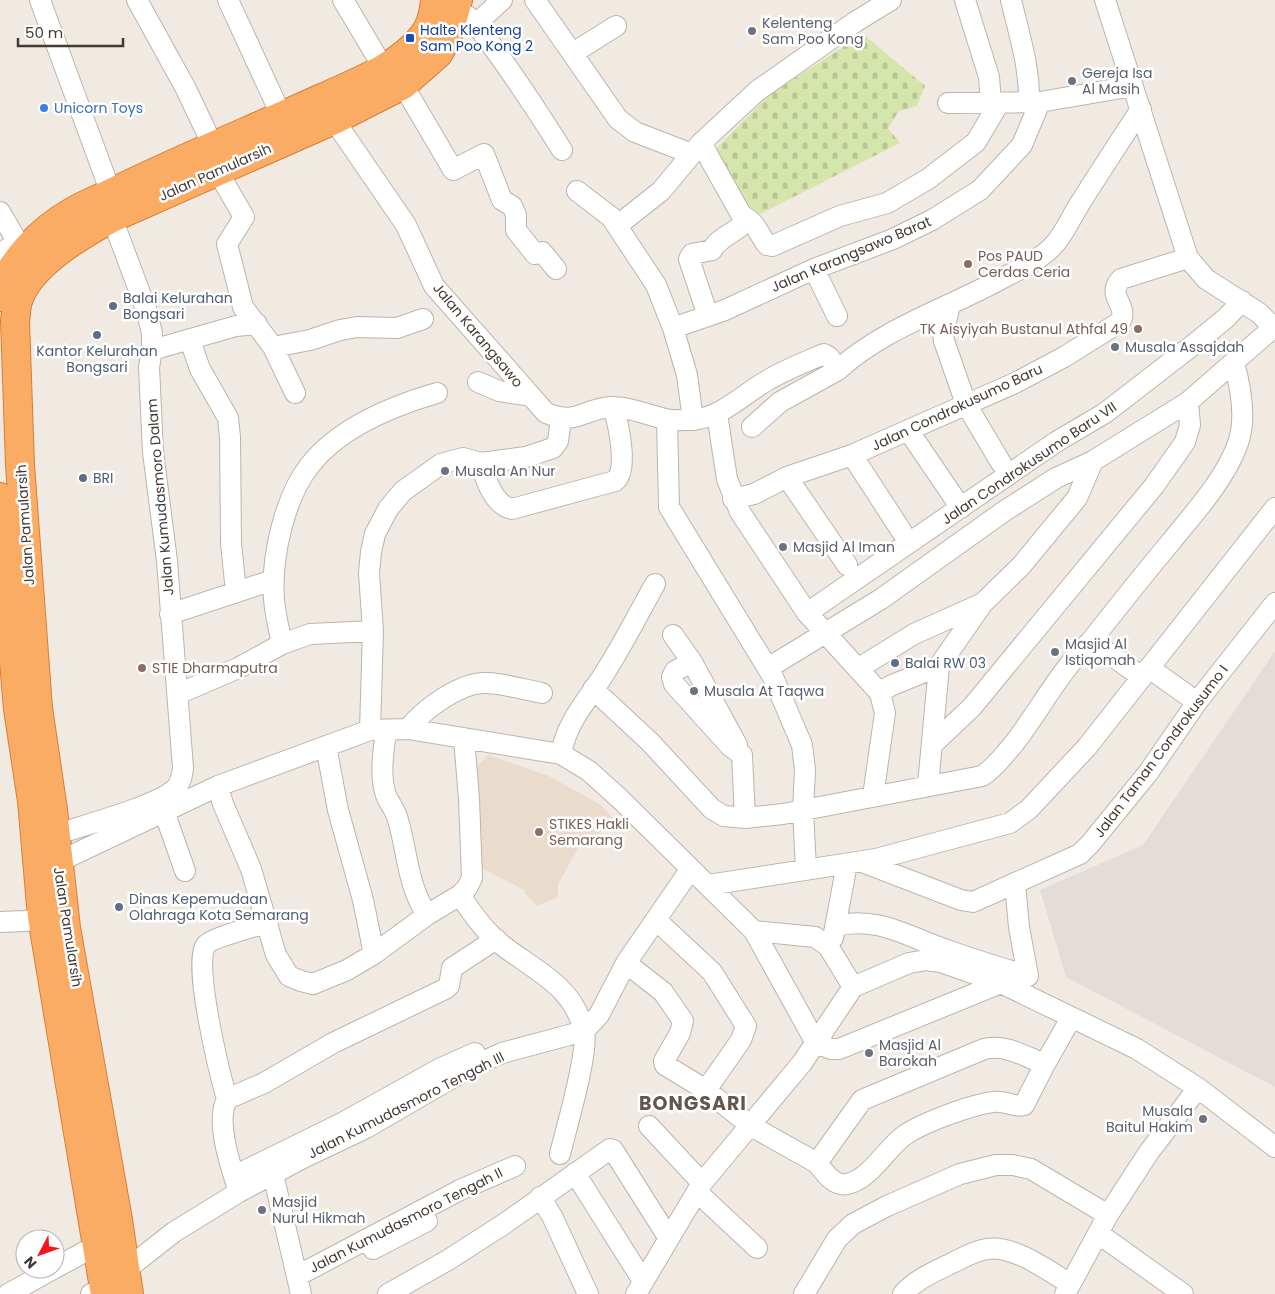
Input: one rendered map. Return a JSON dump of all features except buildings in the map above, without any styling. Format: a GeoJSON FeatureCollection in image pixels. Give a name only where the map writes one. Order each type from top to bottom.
{"type":"FeatureCollection","features":[{"type":"Feature","properties":{"kind":"highway","name":"Jalan Pamularsih"},"geometry":{"type":"LineString","coordinates":[[215,159],[282,117],[394,77],[438,54],[447,39],[449,6]]}},
{"type":"Feature","properties":{"kind":"highway","name":"Jalan Pamularsih"},"geometry":{"type":"LineString","coordinates":[[0,297],[7,277],[19,256],[51,226],[72,212],[111,205],[215,159],[334,120],[394,77]]}},
{"type":"Feature","properties":{"kind":"highway","name":"Jalan Pamularsih"},"geometry":{"type":"LineString","coordinates":[[19,256],[16,330],[20,465],[37,689],[66,928],[120,1232],[111,1288]]}},
{"type":"Feature","properties":{"kind":"highway","name":"Jalan Pamularsih"},"geometry":{"type":"LineString","coordinates":[[0,497],[9,709],[32,801],[42,917],[97,1245],[111,1288]]}},
{"type":"Feature","properties":{"kind":"street","name":"Jalan Kumudasmoro Dalam"},"geometry":{"type":"LineString","coordinates":[[40,0],[150,319],[152,350],[149,367],[153,452],[167,561],[183,768],[177,787],[169,794],[144,805],[55,835]]}},
{"type":"Feature","properties":{"kind":"street"},"geometry":{"type":"LineString","coordinates":[[137,0],[186,89],[215,159],[242,212],[244,217],[240,226],[228,240],[228,251],[243,307],[257,324],[278,356],[295,393]]}},
{"type":"Feature","properties":{"kind":"street"},"geometry":{"type":"LineString","coordinates":[[228,0],[282,117]]}},
{"type":"Feature","properties":{"kind":"street"},"geometry":{"type":"LineString","coordinates":[[343,0],[452,170],[484,154],[502,200],[512,206],[516,215],[516,230],[535,254],[542,252],[556,269]]}},
{"type":"Feature","properties":{"kind":"street"},"geometry":{"type":"LineString","coordinates":[[449,6],[502,0]]}},
{"type":"Feature","properties":{"kind":"street"},"geometry":{"type":"LineString","coordinates":[[535,0],[618,119],[635,132],[696,149],[742,216],[743,224],[738,229],[715,243],[712,250],[692,254],[689,259],[708,316]]}},
{"type":"Feature","properties":{"kind":"street"},"geometry":{"type":"LineString","coordinates":[[618,225],[661,191],[696,149],[757,91],[785,70],[891,0]]}},
{"type":"Feature","properties":{"kind":"street"},"geometry":{"type":"LineString","coordinates":[[742,216],[752,221],[767,245],[772,246],[840,216],[887,203],[928,179],[976,142],[995,103],[966,0]]}},
{"type":"Feature","properties":{"kind":"street"},"geometry":{"type":"LineString","coordinates":[[1011,0],[1034,103]]}},
{"type":"Feature","properties":{"kind":"street"},"geometry":{"type":"LineString","coordinates":[[768,668],[880,599],[1003,512],[1056,478],[1093,461],[1188,402],[1274,328],[1242,301],[1206,279],[1188,258],[1106,0]]}},
{"type":"Feature","properties":{"kind":"street"},"geometry":{"type":"LineString","coordinates":[[449,6],[520,83],[531,104],[562,150]]}},
{"type":"Feature","properties":{"kind":"street"},"geometry":{"type":"LineString","coordinates":[[573,53],[616,26]]}},
{"type":"Feature","properties":{"kind":"street"},"geometry":{"type":"LineString","coordinates":[[948,103],[1034,103],[1133,86]]}},
{"type":"Feature","properties":{"kind":"street","name":"Jalan Karangsawo Barat"},"geometry":{"type":"LineString","coordinates":[[673,328],[708,316],[814,269],[893,239],[932,220],[980,190],[1022,145],[1034,103]]}},
{"type":"Feature","properties":{"kind":"street"},"geometry":{"type":"LineString","coordinates":[[752,427],[780,402],[838,370],[854,355],[1025,266],[1052,248],[1065,231],[1074,212],[1141,109]]}},
{"type":"Feature","properties":{"kind":"street","name":"Jalan Karangsawo"},"geometry":{"type":"LineString","coordinates":[[334,120],[416,241],[434,286],[546,413],[561,419]]}},
{"type":"Feature","properties":{"kind":"street"},"geometry":{"type":"LineString","coordinates":[[577,191],[602,208],[618,225],[656,285],[673,328],[687,375],[694,420]]}},
{"type":"Feature","properties":{"kind":"street"},"geometry":{"type":"LineString","coordinates":[[0,212],[19,256]]}},
{"type":"Feature","properties":{"kind":"street","name":"Jalan Condrokusumo Baru"},"geometry":{"type":"LineString","coordinates":[[733,499],[754,494],[787,476],[852,456],[1015,383],[1064,357],[1120,322],[1122,312],[1114,292],[1116,284],[1121,279],[1188,258]]}},
{"type":"Feature","properties":{"kind":"street"},"geometry":{"type":"LineString","coordinates":[[814,269],[836,316]]}},
{"type":"Feature","properties":{"kind":"street","name":"Jalan Condrokusumo Baru VII"},"geometry":{"type":"LineString","coordinates":[[807,613],[1056,442],[1105,413],[1206,334],[1242,301]]}},
{"type":"Feature","properties":{"kind":"street"},"geometry":{"type":"LineString","coordinates":[[950,305],[943,333],[944,341],[966,404],[1001,463]]}},
{"type":"Feature","properties":{"kind":"street"},"geometry":{"type":"LineString","coordinates":[[278,356],[310,340],[340,330],[358,327],[396,328],[423,319]]}},
{"type":"Feature","properties":{"kind":"street"},"geometry":{"type":"LineString","coordinates":[[152,350],[236,326],[257,324]]}},
{"type":"Feature","properties":{"kind":"street"},"geometry":{"type":"LineString","coordinates":[[190,340],[200,369],[228,418],[230,436],[231,543],[236,592]]}},
{"type":"Feature","properties":{"kind":"street"},"geometry":{"type":"LineString","coordinates":[[427,915],[418,900],[406,865],[395,809],[385,792],[383,747],[378,730],[369,573],[375,534],[388,509],[403,491],[441,464],[463,458],[481,463],[526,457],[553,448],[558,441],[561,419],[612,407],[638,411],[667,420],[694,420],[717,414],[771,378],[824,354],[829,357],[838,370]]}},
{"type":"Feature","properties":{"kind":"street"},"geometry":{"type":"LineString","coordinates":[[593,690],[650,742],[712,809],[724,816],[745,818],[803,810],[982,776],[992,770],[1022,732],[1073,659],[1091,641],[1201,505],[1238,444],[1241,425],[1241,389],[1234,363]]}},
{"type":"Feature","properties":{"kind":"street"},"geometry":{"type":"LineString","coordinates":[[478,382],[499,391],[530,396]]}},
{"type":"Feature","properties":{"kind":"street"},"geometry":{"type":"LineString","coordinates":[[282,644],[274,600],[273,580],[280,533],[300,480],[310,465],[334,442],[379,413],[437,393]]}},
{"type":"Feature","properties":{"kind":"street"},"geometry":{"type":"LineString","coordinates":[[934,744],[956,725],[972,707],[1154,486],[1185,442],[1190,425],[1188,402]]}},
{"type":"Feature","properties":{"kind":"street"},"geometry":{"type":"LineString","coordinates":[[481,463],[492,491],[504,506],[512,509],[615,481],[621,473],[622,457],[618,426],[612,407]]}},
{"type":"Feature","properties":{"kind":"street"},"geometry":{"type":"LineString","coordinates":[[717,414],[725,470],[733,499],[807,613],[880,693],[884,713],[873,796]]}},
{"type":"Feature","properties":{"kind":"street"},"geometry":{"type":"LineString","coordinates":[[667,420],[669,507],[706,571],[768,668],[802,745],[805,770],[803,810],[806,869]]}},
{"type":"Feature","properties":{"kind":"street"},"geometry":{"type":"LineString","coordinates":[[908,430],[961,508]]}},
{"type":"Feature","properties":{"kind":"street"},"geometry":{"type":"LineString","coordinates":[[852,456],[902,532]]}},
{"type":"Feature","properties":{"kind":"street"},"geometry":{"type":"LineString","coordinates":[[928,786],[934,744],[939,666],[983,603],[1021,566],[1077,498],[1093,461]]}},
{"type":"Feature","properties":{"kind":"street"},"geometry":{"type":"LineString","coordinates":[[787,476],[847,565]]}},
{"type":"Feature","properties":{"kind":"street"},"geometry":{"type":"LineString","coordinates":[[708,885],[854,863],[981,833],[1010,823],[1030,809],[1087,747],[1275,508]]}},
{"type":"Feature","properties":{"kind":"street"},"geometry":{"type":"LineString","coordinates":[[170,614],[273,580]]}},
{"type":"Feature","properties":{"kind":"street"},"geometry":{"type":"LineString","coordinates":[[562,754],[568,728],[581,705],[606,672],[655,584]]}},
{"type":"Feature","properties":{"kind":"street"},"geometry":{"type":"LineString","coordinates":[[859,668],[914,634],[983,603]]}},
{"type":"Feature","properties":{"kind":"street","name":"Jalan Taman Condrokusumo I"},"geometry":{"type":"LineString","coordinates":[[854,863],[961,900],[973,902],[1080,854],[1148,773],[1197,702],[1275,603]]}},
{"type":"Feature","properties":{"kind":"street"},"geometry":{"type":"LineString","coordinates":[[178,694],[238,668],[282,644],[310,634],[373,631]]}},
{"type":"Feature","properties":{"kind":"street"},"geometry":{"type":"LineString","coordinates":[[673,635],[692,662],[742,754],[745,818]]}},
{"type":"Feature","properties":{"kind":"street"},"geometry":{"type":"LineString","coordinates":[[1091,641],[1197,702]]}},
{"type":"Feature","properties":{"kind":"street"},"geometry":{"type":"LineString","coordinates":[[692,662],[675,671],[672,677],[674,684],[707,722],[742,754]]}},
{"type":"Feature","properties":{"kind":"street"},"geometry":{"type":"LineString","coordinates":[[880,693],[890,686],[939,666]]}},
{"type":"Feature","properties":{"kind":"street"},"geometry":{"type":"LineString","coordinates":[[408,729],[419,715],[438,702],[477,684],[488,683],[542,693]]}},
{"type":"Feature","properties":{"kind":"street"},"geometry":{"type":"LineString","coordinates":[[58,862],[218,786],[326,746],[378,730],[408,729],[562,754],[589,770],[754,931],[816,1043],[831,1049],[840,1049],[1001,983]]}},
{"type":"Feature","properties":{"kind":"street"},"geometry":{"type":"LineString","coordinates":[[218,786],[223,804],[251,869],[268,922],[276,955],[289,976],[313,984],[326,980],[374,954],[427,915],[460,895],[467,888],[472,878],[469,799],[464,738]]}},
{"type":"Feature","properties":{"kind":"street"},"geometry":{"type":"LineString","coordinates":[[326,746],[338,810],[363,900],[374,954]]}},
{"type":"Feature","properties":{"kind":"street"},"geometry":{"type":"LineString","coordinates":[[164,811],[185,871]]}},
{"type":"Feature","properties":{"kind":"street"},"geometry":{"type":"LineString","coordinates":[[828,946],[836,926],[854,863]]}},
{"type":"Feature","properties":{"kind":"street"},"geometry":{"type":"LineString","coordinates":[[582,1027],[599,1015],[626,963],[690,870]]}},
{"type":"Feature","properties":{"kind":"street"},"geometry":{"type":"LineString","coordinates":[[836,926],[863,922],[891,928],[944,950],[1028,976],[1019,927],[1015,883]]}},
{"type":"Feature","properties":{"kind":"street"},"geometry":{"type":"LineString","coordinates":[[460,895],[496,939],[557,984],[576,1006],[582,1027],[583,1054],[560,1154]]}},
{"type":"Feature","properties":{"kind":"street"},"geometry":{"type":"LineString","coordinates":[[0,922],[26,921],[42,917]]}},
{"type":"Feature","properties":{"kind":"street"},"geometry":{"type":"LineString","coordinates":[[656,920],[712,972],[746,1026],[741,1040],[706,1090]]}},
{"type":"Feature","properties":{"kind":"street"},"geometry":{"type":"LineString","coordinates":[[236,1184],[222,1113],[227,1099],[209,1022],[203,953],[210,942],[268,922]]}},
{"type":"Feature","properties":{"kind":"street"},"geometry":{"type":"LineString","coordinates":[[754,931],[815,937],[828,946],[852,987]]}},
{"type":"Feature","properties":{"kind":"street"},"geometry":{"type":"LineString","coordinates":[[909,963],[915,938]]}},
{"type":"Feature","properties":{"kind":"street"},"geometry":{"type":"LineString","coordinates":[[227,1099],[264,1083],[333,1043],[445,989],[449,986],[452,968],[496,939]]}},
{"type":"Feature","properties":{"kind":"street"},"geometry":{"type":"LineString","coordinates":[[640,1287],[668,1237],[699,1188],[751,1126],[816,1043],[852,987],[909,963],[926,960],[941,962],[1001,983],[1137,1049],[1198,1088],[1275,1147]]}},
{"type":"Feature","properties":{"kind":"street"},"geometry":{"type":"LineString","coordinates":[[626,963],[663,992],[683,1021],[680,1033],[664,1062],[665,1065],[706,1090],[751,1126],[817,1163],[838,1184],[849,1184],[856,1181],[884,1158],[904,1136],[921,1126],[989,1103],[1006,1102],[1014,1106],[1024,1105],[1071,1018]]}},
{"type":"Feature","properties":{"kind":"street","name":"Jalan Kumudasmoro Tengah III"},"geometry":{"type":"LineString","coordinates":[[111,1288],[174,1232],[236,1184],[366,1128],[413,1093],[469,1062],[500,1049],[582,1027]]}},
{"type":"Feature","properties":{"kind":"street"},"geometry":{"type":"LineString","coordinates":[[817,1163],[862,1100],[874,1093],[984,1049],[997,1046],[1007,1048],[1045,1064]]}},
{"type":"Feature","properties":{"kind":"street"},"geometry":{"type":"LineString","coordinates":[[904,1294],[910,1286],[931,1273],[974,1252],[989,1248],[1000,1248],[1018,1255],[1067,1289],[1097,1238],[1108,1215],[1149,1152],[1198,1088]]}},
{"type":"Feature","properties":{"kind":"street"},"geometry":{"type":"LineString","coordinates":[[650,1126],[699,1188],[757,1248]]}},
{"type":"Feature","properties":{"kind":"street"},"geometry":{"type":"LineString","coordinates":[[388,1294],[448,1260],[540,1198],[606,1150],[613,1150],[668,1237]]}},
{"type":"Feature","properties":{"kind":"street"},"geometry":{"type":"LineString","coordinates":[[279,1165],[299,1285]]}},
{"type":"Feature","properties":{"kind":"street"},"geometry":{"type":"LineString","coordinates":[[804,1294],[836,1240],[853,1224],[887,1206],[960,1174],[996,1165],[1013,1165],[1031,1169],[1108,1215]]}},
{"type":"Feature","properties":{"kind":"street","name":"Jalan Kumudasmoro Tengah II"},"geometry":{"type":"LineString","coordinates":[[299,1285],[460,1190],[515,1170]]}},
{"type":"Feature","properties":{"kind":"street"},"geometry":{"type":"LineString","coordinates":[[575,1173],[640,1287]]}},
{"type":"Feature","properties":{"kind":"street"},"geometry":{"type":"LineString","coordinates":[[540,1198],[552,1216],[588,1294]]}},
{"type":"Feature","properties":{"kind":"street"},"geometry":{"type":"LineString","coordinates":[[65,1263],[120,1232]]}},
{"type":"Feature","properties":{"kind":"street"},"geometry":{"type":"LineString","coordinates":[[1097,1238],[1165,1294]]}},
{"type":"Feature","properties":{"kind":"street"},"geometry":{"type":"LineString","coordinates":[[1097,1238],[1183,1294]]}},
{"type":"Feature","properties":{"kind":"street"},"geometry":{"type":"LineString","coordinates":[[8,1294],[36,1279]]}},
{"type":"Feature","properties":{"kind":"shaded area"},"geometry":{"type":"Polygon","coordinates":[[[1275,651],[1275,1087],[1066,977],[1040,890],[1143,845],[1275,651]]]}},
{"type":"Feature","properties":{"kind":"shaded area","name":"STIKES Hakli Semarang"},"geometry":{"type":"Polygon","coordinates":[[[488,755],[549,776],[601,805],[614,819],[584,848],[580,845],[558,884],[558,897],[537,906],[524,890],[481,868],[471,772],[488,755]]]}},
{"type":"Feature","properties":{"kind":"green space"},"geometry":{"type":"Polygon","coordinates":[[[863,34],[925,86],[917,106],[899,111],[888,128],[900,143],[750,219],[712,153],[769,95],[863,34]]]}},
{"type":"Feature","properties":{"kind":"place","name":"Kelenteng Sam Poo Kong"},"geometry":{"type":"Point","coordinates":[752,31]}},
{"type":"Feature","properties":{"kind":"place","name":"Halte Klenteng Sam Poo Kong 2"},"geometry":{"type":"Point","coordinates":[410,38]}},
{"type":"Feature","properties":{"kind":"place","name":"Gereja Isa Al Masih"},"geometry":{"type":"Point","coordinates":[1072,81]}},
{"type":"Feature","properties":{"kind":"place","name":"Unicorn Toys"},"geometry":{"type":"Point","coordinates":[44,108]}},
{"type":"Feature","properties":{"kind":"place","name":"Pos PAUD Cerdas Ceria"},"geometry":{"type":"Point","coordinates":[968,264]}},
{"type":"Feature","properties":{"kind":"place","name":"Balai Kelurahan Bongsari"},"geometry":{"type":"Point","coordinates":[113,306]}},
{"type":"Feature","properties":{"kind":"place","name":"TK Aisyiyah Bustanul Athfal 49"},"geometry":{"type":"Point","coordinates":[1138,329]}},
{"type":"Feature","properties":{"kind":"place","name":"Kantor Kelurahan Bongsari"},"geometry":{"type":"Point","coordinates":[97,335]}},
{"type":"Feature","properties":{"kind":"place","name":"Musala Assajdah"},"geometry":{"type":"Point","coordinates":[1115,347]}},
{"type":"Feature","properties":{"kind":"place","name":"Musala An Nur"},"geometry":{"type":"Point","coordinates":[445,471]}},
{"type":"Feature","properties":{"kind":"place","name":"BRI"},"geometry":{"type":"Point","coordinates":[83,478]}},
{"type":"Feature","properties":{"kind":"place","name":"Masjid Al Iman"},"geometry":{"type":"Point","coordinates":[783,547]}},
{"type":"Feature","properties":{"kind":"place","name":"Masjid Al Istiqomah"},"geometry":{"type":"Point","coordinates":[1055,652]}},
{"type":"Feature","properties":{"kind":"place","name":"Balai RW 03"},"geometry":{"type":"Point","coordinates":[895,663]}},
{"type":"Feature","properties":{"kind":"place","name":"STIE Dharmaputra"},"geometry":{"type":"Point","coordinates":[142,668]}},
{"type":"Feature","properties":{"kind":"place","name":"Musala At Taqwa"},"geometry":{"type":"Point","coordinates":[694,691]}},
{"type":"Feature","properties":{"kind":"place","name":"STIKES Hakli Semarang"},"geometry":{"type":"Point","coordinates":[539,832]}},
{"type":"Feature","properties":{"kind":"place","name":"Dinas Kepemudaan Olahraga Kota Semarang"},"geometry":{"type":"Point","coordinates":[119,907]}},
{"type":"Feature","properties":{"kind":"place","name":"Masjid Al Barokah"},"geometry":{"type":"Point","coordinates":[869,1053]}},
{"type":"Feature","properties":{"kind":"place","name":"Musala Baitul Hakim"},"geometry":{"type":"Point","coordinates":[1203,1119]}},
{"type":"Feature","properties":{"kind":"place","name":"Masjid Nurul Hikmah"},"geometry":{"type":"Point","coordinates":[262,1210]}},
{"type":"Feature","properties":{"kind":"district","name":"BONGSARI"},"geometry":{"type":"Point","coordinates":[693,1103]}}]}
